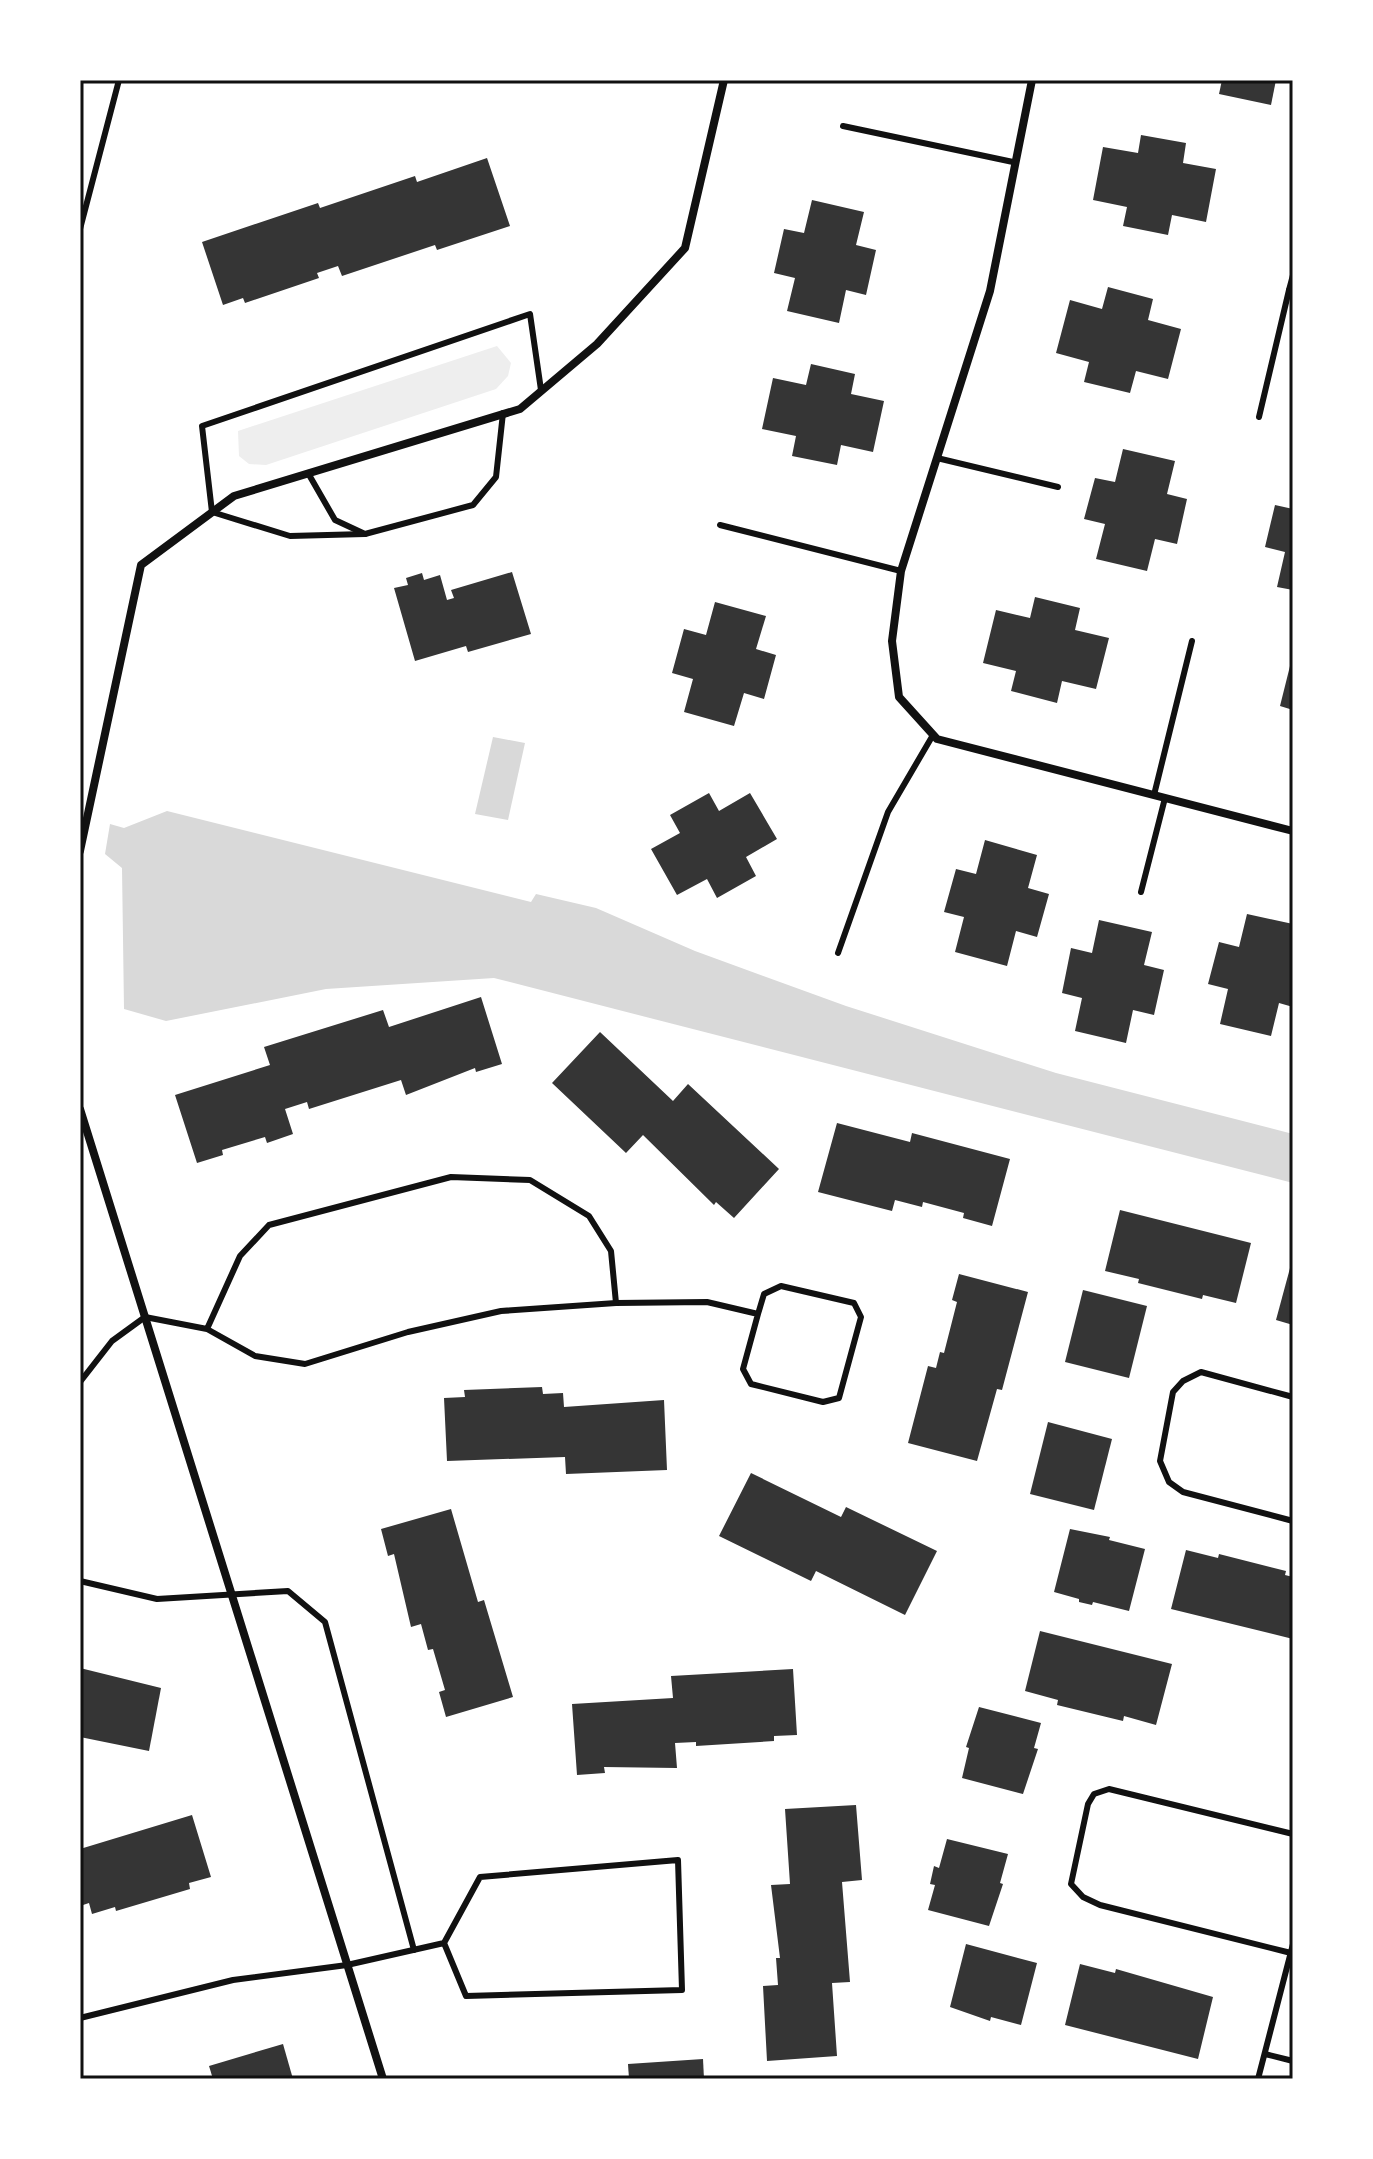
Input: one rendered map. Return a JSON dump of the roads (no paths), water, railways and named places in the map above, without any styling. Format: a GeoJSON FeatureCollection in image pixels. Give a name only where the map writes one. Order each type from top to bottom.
{"type":"FeatureCollection","features":[{"type":"Feature","properties":{"kind":"street"},"geometry":{"type":"LineString","coordinates":[[80,851],[141,565],[234,496],[520,409],[597,344],[685,248],[724,80]]}},
{"type":"Feature","properties":{"kind":"street"},"geometry":{"type":"LineString","coordinates":[[1032,80],[1013,162],[990,291],[901,571],[892,641],[899,697],[937,739],[1293,831]]}},
{"type":"Feature","properties":{"kind":"street"},"geometry":{"type":"LineString","coordinates":[[80,1109],[383,2079]]}},
{"type":"Feature","properties":{"kind":"lane"},"geometry":{"type":"LineString","coordinates":[[80,229],[119,80]]}},
{"type":"Feature","properties":{"kind":"lane"},"geometry":{"type":"LineString","coordinates":[[843,126],[1013,162]]}},
{"type":"Feature","properties":{"kind":"lane"},"geometry":{"type":"LineString","coordinates":[[1259,417],[1293,275]]}},
{"type":"Feature","properties":{"kind":"lane"},"geometry":{"type":"LineString","coordinates":[[503,413],[496,477],[473,505],[365,534],[290,536],[212,512],[202,426],[530,314],[541,390]]}},
{"type":"Feature","properties":{"kind":"lane"},"geometry":{"type":"LineString","coordinates":[[937,458],[1058,487]]}},
{"type":"Feature","properties":{"kind":"lane"},"geometry":{"type":"LineString","coordinates":[[308,473],[335,520],[365,534]]}},
{"type":"Feature","properties":{"kind":"lane"},"geometry":{"type":"LineString","coordinates":[[720,525],[901,571]]}},
{"type":"Feature","properties":{"kind":"lane"},"geometry":{"type":"LineString","coordinates":[[1154,795],[1192,641]]}},
{"type":"Feature","properties":{"kind":"lane"},"geometry":{"type":"LineString","coordinates":[[838,953],[888,812],[933,735]]}},
{"type":"Feature","properties":{"kind":"lane"},"geometry":{"type":"LineString","coordinates":[[1141,892],[1165,798]]}},
{"type":"Feature","properties":{"kind":"lane"},"geometry":{"type":"LineString","coordinates":[[207,1329],[240,1256],[269,1225],[451,1177],[530,1180],[589,1216],[611,1251],[616,1303]]}},
{"type":"Feature","properties":{"kind":"lane"},"geometry":{"type":"LineString","coordinates":[[781,1286],[854,1303],[861,1317],[839,1398],[823,1402],[751,1384],[743,1369],[758,1314],[764,1294],[781,1286]]}},
{"type":"Feature","properties":{"kind":"lane"},"geometry":{"type":"LineString","coordinates":[[80,1382],[112,1341],[145,1317],[207,1329],[255,1356],[305,1364],[408,1332],[501,1311],[616,1303],[707,1302],[758,1314]]}},
{"type":"Feature","properties":{"kind":"lane"},"geometry":{"type":"LineString","coordinates":[[1293,1397],[1201,1372],[1183,1381],[1173,1392],[1160,1461],[1169,1482],[1183,1492],[1293,1521]]}},
{"type":"Feature","properties":{"kind":"lane"},"geometry":{"type":"LineString","coordinates":[[80,1581],[157,1599],[288,1591],[325,1622],[414,1950]]}},
{"type":"Feature","properties":{"kind":"lane"},"geometry":{"type":"LineString","coordinates":[[1291,1953],[1100,1905],[1083,1897],[1071,1884],[1088,1804],[1094,1794],[1109,1789],[1293,1834]]}},
{"type":"Feature","properties":{"kind":"lane"},"geometry":{"type":"LineString","coordinates":[[80,2018],[233,1980],[347,1965],[444,1943],[480,1877],[678,1860],[682,1990],[466,1996],[444,1943]]}},
{"type":"Feature","properties":{"kind":"lane"},"geometry":{"type":"LineString","coordinates":[[1258,2079],[1293,1944]]}},
{"type":"Feature","properties":{"kind":"lane"},"geometry":{"type":"LineString","coordinates":[[1265,2054],[1293,2061]]}}]}
